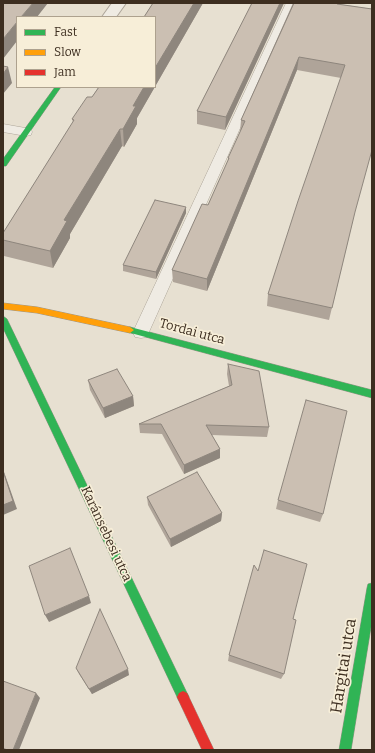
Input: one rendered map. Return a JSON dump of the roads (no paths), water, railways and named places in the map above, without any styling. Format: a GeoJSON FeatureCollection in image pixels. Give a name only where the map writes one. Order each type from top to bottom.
{"type":"FeatureCollection","features":[{"type":"Feature","properties":{"kind":"street"},"geometry":{"type":"LineString","coordinates":[[110,16],[119,3]]}},
{"type":"Feature","properties":{"kind":"street"},"geometry":{"type":"LineString","coordinates":[[3,164],[57,88]]}},
{"type":"Feature","properties":{"kind":"street","name":"Tordai utca"},"geometry":{"type":"LineString","coordinates":[[3,306],[37,310],[141,332],[372,394]]}},
{"type":"Feature","properties":{"kind":"street","name":"Karánsebesi utca"},"geometry":{"type":"LineString","coordinates":[[3,319],[208,750]]}},
{"type":"Feature","properties":{"kind":"street","name":"Hargitai utca"},"geometry":{"type":"LineString","coordinates":[[345,750],[372,588]]}},
{"type":"Feature","properties":{"kind":"lane"},"geometry":{"type":"LineString","coordinates":[[141,332],[291,3]]}},
{"type":"Feature","properties":{"kind":"lane"},"geometry":{"type":"LineString","coordinates":[[3,128],[26,132]]}}]}
